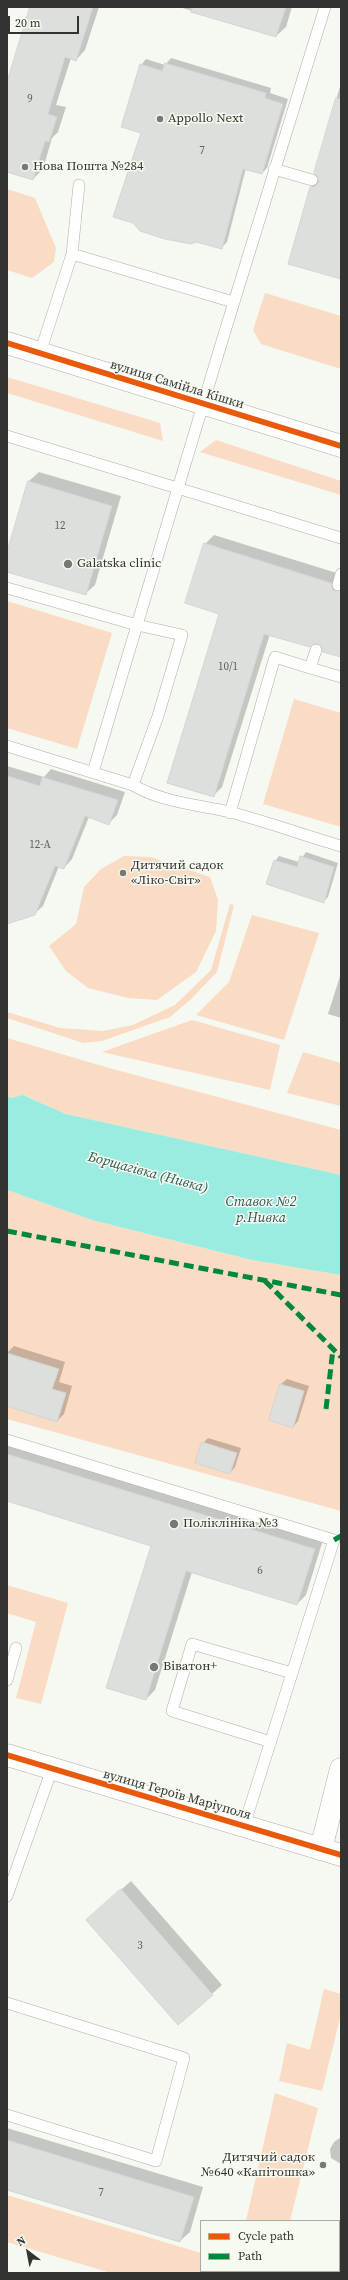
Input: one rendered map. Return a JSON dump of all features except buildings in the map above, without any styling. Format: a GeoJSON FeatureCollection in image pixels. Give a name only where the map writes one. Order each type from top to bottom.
{"type":"FeatureCollection","features":[{"type":"Feature","properties":{"kind":"street","name":"вулиця Самійла Кішки"},"geometry":{"type":"LineString","coordinates":[[7,343],[203,405],[341,446]]}},
{"type":"Feature","properties":{"kind":"street","name":"вулиця Героїв Маріуполя"},"geometry":{"type":"LineString","coordinates":[[7,1755],[331,1852]]}},
{"type":"Feature","properties":{"kind":"street"},"geometry":{"type":"LineString","coordinates":[[331,1852],[341,1769]]}},
{"type":"Feature","properties":{"kind":"lane"},"geometry":{"type":"LineString","coordinates":[[93,772],[274,169],[325,7]]}},
{"type":"Feature","properties":{"kind":"lane"},"geometry":{"type":"LineString","coordinates":[[274,169],[312,180]]}},
{"type":"Feature","properties":{"kind":"lane"},"geometry":{"type":"LineString","coordinates":[[40,353],[72,254],[79,185]]}},
{"type":"Feature","properties":{"kind":"lane"},"geometry":{"type":"LineString","coordinates":[[72,254],[234,302]]}},
{"type":"Feature","properties":{"kind":"lane"},"geometry":{"type":"LineString","coordinates":[[7,436],[341,538]]}},
{"type":"Feature","properties":{"kind":"lane"},"geometry":{"type":"LineString","coordinates":[[7,588],[137,625],[182,635],[158,716],[133,785]]}},
{"type":"Feature","properties":{"kind":"lane"},"geometry":{"type":"LineString","coordinates":[[310,668],[316,650]]}},
{"type":"Feature","properties":{"kind":"lane"},"geometry":{"type":"LineString","coordinates":[[230,812],[275,657],[341,677]]}},
{"type":"Feature","properties":{"kind":"lane"},"geometry":{"type":"LineString","coordinates":[[7,746],[133,785],[141,790],[188,804],[230,812],[341,846]]}},
{"type":"Feature","properties":{"kind":"lane"},"geometry":{"type":"LineString","coordinates":[[7,1440],[334,1540],[244,1826]]}},
{"type":"Feature","properties":{"kind":"lane"},"geometry":{"type":"LineString","coordinates":[[271,1742],[172,1711],[192,1644],[292,1673]]}},
{"type":"Feature","properties":{"kind":"lane"},"geometry":{"type":"LineString","coordinates":[[7,1680],[16,1648]]}},
{"type":"Feature","properties":{"kind":"lane"},"geometry":{"type":"LineString","coordinates":[[7,1896],[52,1769]]}},
{"type":"Feature","properties":{"kind":"lane"},"geometry":{"type":"LineString","coordinates":[[7,2003],[184,2058],[156,2161],[7,2115]]}},
{"type":"Feature","properties":{"kind":"shaded area"},"geometry":{"type":"Polygon","coordinates":[[[7,189],[35,198],[56,248],[54,262],[32,278],[7,270],[7,189]]]}},
{"type":"Feature","properties":{"kind":"shaded area"},"geometry":{"type":"Polygon","coordinates":[[[265,293],[341,316],[341,369],[261,344],[253,330],[265,293]]]}},
{"type":"Feature","properties":{"kind":"shaded area"},"geometry":{"type":"Polygon","coordinates":[[[7,377],[160,423],[163,441],[7,393],[7,377]]]}},
{"type":"Feature","properties":{"kind":"shaded area"},"geometry":{"type":"Polygon","coordinates":[[[216,440],[341,481],[341,495],[200,452],[216,440]]]}},
{"type":"Feature","properties":{"kind":"shaded area"},"geometry":{"type":"Polygon","coordinates":[[[7,601],[112,633],[77,749],[7,728],[7,601]]]}},
{"type":"Feature","properties":{"kind":"shaded area"},"geometry":{"type":"Polygon","coordinates":[[[294,699],[341,713],[341,827],[263,804],[294,699]]]}},
{"type":"Feature","properties":{"kind":"shaded area"},"geometry":{"type":"Polygon","coordinates":[[[124,856],[150,857],[210,877],[218,900],[216,931],[196,972],[157,1000],[128,998],[88,988],[66,971],[49,946],[76,924],[84,887],[101,869],[124,856]]]}},
{"type":"Feature","properties":{"kind":"shaded area"},"geometry":{"type":"Polygon","coordinates":[[[230,904],[234,905],[217,972],[190,1000],[170,1017],[102,1041],[83,1043],[7,1018],[7,1012],[60,1028],[103,1031],[133,1025],[175,1005],[211,970],[230,904]]]}},
{"type":"Feature","properties":{"kind":"shaded area"},"geometry":{"type":"Polygon","coordinates":[[[252,915],[319,933],[284,1040],[196,1015],[229,982],[252,915]]]}},
{"type":"Feature","properties":{"kind":"shaded area"},"geometry":{"type":"Polygon","coordinates":[[[192,1020],[280,1045],[270,1090],[102,1052],[192,1020]]]}},
{"type":"Feature","properties":{"kind":"shaded area"},"geometry":{"type":"Polygon","coordinates":[[[7,1038],[109,1068],[341,1130],[341,1175],[66,1114],[24,1095],[11,1098],[7,1096],[7,1038]]]}},
{"type":"Feature","properties":{"kind":"shaded area"},"geometry":{"type":"Polygon","coordinates":[[[303,1052],[341,1063],[341,1106],[287,1093],[303,1052]]]}},
{"type":"Feature","properties":{"kind":"shaded area"},"geometry":{"type":"Polygon","coordinates":[[[7,1190],[92,1220],[252,1260],[341,1275],[341,1511],[7,1419],[7,1190]]]}},
{"type":"Feature","properties":{"kind":"shaded area"},"geometry":{"type":"Polygon","coordinates":[[[7,1585],[68,1603],[41,1704],[16,1698],[36,1622],[7,1613],[7,1585]]]}},
{"type":"Feature","properties":{"kind":"shaded area"},"geometry":{"type":"Polygon","coordinates":[[[324,1989],[341,1994],[341,2014],[322,2091],[279,2081],[287,2043],[310,2050],[324,1989]]]}},
{"type":"Feature","properties":{"kind":"shaded area"},"geometry":{"type":"Polygon","coordinates":[[[275,2093],[318,2108],[290,2220],[246,2220],[275,2093]]]}},
{"type":"Feature","properties":{"kind":"shaded area"},"geometry":{"type":"Polygon","coordinates":[[[7,2195],[200,2253],[200,2272],[204,2272],[111,2273],[7,2242],[7,2195]]]}},
{"type":"Feature","properties":{"kind":"shaded area"},"geometry":{"type":"Polygon","coordinates":[[[235,2272],[278,2272],[278,2273],[235,2272]]]}},
{"type":"Feature","properties":{"kind":"water","name":"Ставок №2 р.Нивка"},"geometry":{"type":"Polygon","coordinates":[[[23,1095],[66,1114],[341,1175],[341,1275],[252,1260],[92,1220],[7,1190],[7,1096],[11,1098],[23,1095]]]}},
{"type":"Feature","properties":{"kind":"marked path"},"geometry":{"type":"LineString","coordinates":[[7,1231],[341,1295]]}},
{"type":"Feature","properties":{"kind":"marked path"},"geometry":{"type":"LineString","coordinates":[[265,1281],[341,1357]]}},
{"type":"Feature","properties":{"kind":"marked path"},"geometry":{"type":"LineString","coordinates":[[326,1409],[333,1349]]}},
{"type":"Feature","properties":{"kind":"marked path"},"geometry":{"type":"LineString","coordinates":[[334,1540],[341,1536]]}},
{"type":"Feature","properties":{"kind":"cycle path"},"geometry":{"type":"LineString","coordinates":[[7,343],[341,446]]}},
{"type":"Feature","properties":{"kind":"cycle path"},"geometry":{"type":"LineString","coordinates":[[7,1755],[341,1855]]}},
{"type":"Feature","properties":{"kind":"place","name":"Appollo Next"},"geometry":{"type":"Point","coordinates":[160,119]}},
{"type":"Feature","properties":{"kind":"place","name":"Нова Пошта №284"},"geometry":{"type":"Point","coordinates":[25,167]}},
{"type":"Feature","properties":{"kind":"place","name":"Galatska clinic"},"geometry":{"type":"Point","coordinates":[68,564]}},
{"type":"Feature","properties":{"kind":"place","name":"Дитячий садок «Ліко-Світ»"},"geometry":{"type":"Point","coordinates":[123,873]}},
{"type":"Feature","properties":{"kind":"place","name":"Поліклініка №3"},"geometry":{"type":"Point","coordinates":[174,1524]}},
{"type":"Feature","properties":{"kind":"place","name":"Віватон+"},"geometry":{"type":"Point","coordinates":[154,1667]}},
{"type":"Feature","properties":{"kind":"place","name":"Дитячий садок №640 «Капітошка»"},"geometry":{"type":"Point","coordinates":[323,2165]}},
{"type":"Feature","properties":{"kind":"water label","name":"Борщагівка (Нивка)"},"geometry":{"type":"Point","coordinates":[148,1173]}}]}
